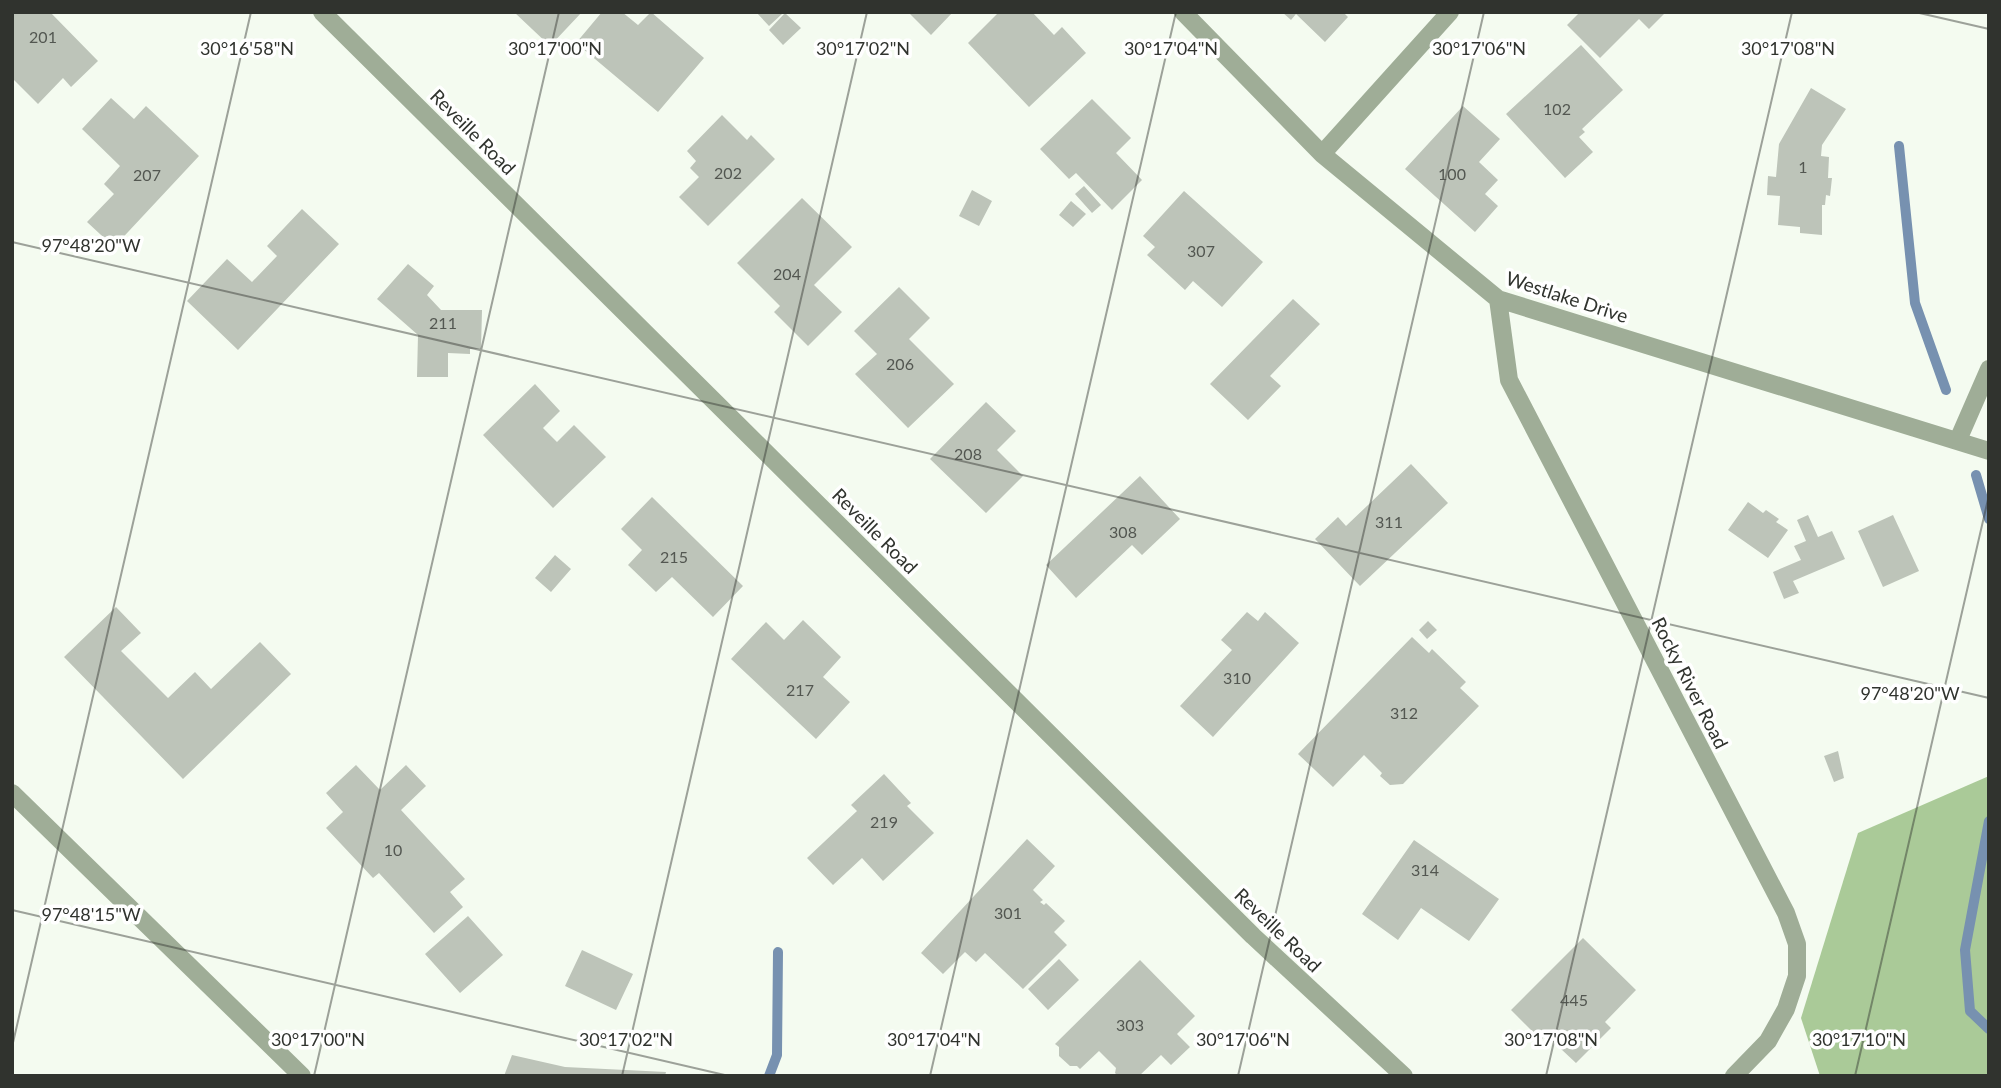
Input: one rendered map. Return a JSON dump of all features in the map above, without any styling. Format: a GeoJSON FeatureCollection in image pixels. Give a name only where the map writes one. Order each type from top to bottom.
{"type":"FeatureCollection","features":[{"type":"Feature","properties":{"kind":"street","name":"Reveille Road"},"geometry":{"type":"LineString","coordinates":[[322,12],[1243,926],[1404,1076]]}},
{"type":"Feature","properties":{"kind":"street","name":"Westlake Drive"},"geometry":{"type":"LineString","coordinates":[[1183,12],[1322,154],[1498,299],[1989,451]]}},
{"type":"Feature","properties":{"kind":"street"},"geometry":{"type":"LineString","coordinates":[[1322,154],[1450,12]]}},
{"type":"Feature","properties":{"kind":"street","name":"Rocky River Road"},"geometry":{"type":"LineString","coordinates":[[1498,299],[1509,380],[1786,913],[1797,944],[1797,976],[1786,1009],[1768,1041],[1734,1076]]}},
{"type":"Feature","properties":{"kind":"street"},"geometry":{"type":"LineString","coordinates":[[1958,440],[1989,369]]}},
{"type":"Feature","properties":{"kind":"street"},"geometry":{"type":"LineString","coordinates":[[12,793],[302,1076]]}},
{"type":"Feature","properties":{"kind":"green space"},"geometry":{"type":"Polygon","coordinates":[[[1989,776],[1989,1076],[1820,1076],[1801,1018],[1858,833],[1989,776]]]}},
{"type":"Feature","properties":{"kind":"building"},"geometry":{"type":"Polygon","coordinates":[[[12,12],[50,12],[98,61],[71,87],[63,78],[38,104],[12,78],[12,12]]]}},
{"type":"Feature","properties":{"kind":"building"},"geometry":{"type":"Polygon","coordinates":[[[514,12],[582,12],[550,46],[514,12]]]}},
{"type":"Feature","properties":{"kind":"building"},"geometry":{"type":"Polygon","coordinates":[[[602,12],[622,12],[638,25],[651,12],[704,58],[658,112],[576,43],[602,12]]]}},
{"type":"Feature","properties":{"kind":"building"},"geometry":{"type":"Polygon","coordinates":[[[756,12],[780,12],[782,14],[769,26],[756,12]]]}},
{"type":"Feature","properties":{"kind":"building"},"geometry":{"type":"Polygon","coordinates":[[[908,12],[953,12],[931,35],[908,12]]]}},
{"type":"Feature","properties":{"kind":"building"},"geometry":{"type":"Polygon","coordinates":[[[999,12],[1032,12],[1054,35],[1062,27],[1086,53],[1029,107],[968,43],[999,12]]]}},
{"type":"Feature","properties":{"kind":"building"},"geometry":{"type":"Polygon","coordinates":[[[1282,12],[1343,12],[1348,17],[1325,42],[1296,14],[1291,20],[1282,12]]]}},
{"type":"Feature","properties":{"kind":"building"},"geometry":{"type":"Polygon","coordinates":[[[1580,12],[1666,12],[1649,29],[1639,19],[1600,58],[1567,25],[1580,12]]]}},
{"type":"Feature","properties":{"kind":"building"},"geometry":{"type":"Polygon","coordinates":[[[785,13],[801,28],[783,45],[769,30],[785,13]]]}},
{"type":"Feature","properties":{"kind":"building"},"geometry":{"type":"Polygon","coordinates":[[[1581,45],[1623,90],[1582,129],[1585,132],[1579,137],[1593,152],[1565,178],[1506,114],[1581,45]]]}},
{"type":"Feature","properties":{"kind":"building"},"geometry":{"type":"Polygon","coordinates":[[[1811,88],[1846,109],[1822,145],[1821,156],[1829,157],[1828,178],[1832,178],[1830,196],[1826,195],[1825,205],[1822,205],[1822,235],[1800,233],[1800,227],[1778,225],[1780,196],[1767,195],[1768,176],[1776,177],[1779,144],[1811,88]]]}},
{"type":"Feature","properties":{"kind":"building"},"geometry":{"type":"Polygon","coordinates":[[[111,98],[134,119],[146,106],[199,156],[114,247],[87,222],[114,194],[104,184],[120,166],[82,129],[111,98]]]}},
{"type":"Feature","properties":{"kind":"building"},"geometry":{"type":"Polygon","coordinates":[[[1092,99],[1131,138],[1116,153],[1142,180],[1112,210],[1076,173],[1069,179],[1040,149],[1092,99]]]}},
{"type":"Feature","properties":{"kind":"building"},"geometry":{"type":"Polygon","coordinates":[[[1463,106],[1500,139],[1479,162],[1498,180],[1485,194],[1498,206],[1475,232],[1405,169],[1463,106]]]}},
{"type":"Feature","properties":{"kind":"building"},"geometry":{"type":"Polygon","coordinates":[[[722,115],[747,140],[751,135],[775,159],[708,226],[679,197],[699,177],[690,168],[696,161],[687,151],[722,115]]]}},
{"type":"Feature","properties":{"kind":"building"},"geometry":{"type":"Polygon","coordinates":[[[1084,186],[1101,205],[1092,213],[1075,194],[1084,186]]]}},
{"type":"Feature","properties":{"kind":"building"},"geometry":{"type":"Polygon","coordinates":[[[972,190],[992,201],[979,226],[959,216],[972,190]]]}},
{"type":"Feature","properties":{"kind":"building"},"geometry":{"type":"Polygon","coordinates":[[[1184,191],[1263,262],[1222,307],[1193,281],[1185,290],[1147,255],[1155,247],[1143,236],[1184,191]]]}},
{"type":"Feature","properties":{"kind":"building"},"geometry":{"type":"Polygon","coordinates":[[[802,198],[852,247],[814,285],[842,312],[808,346],[774,312],[780,306],[737,263],[802,198]]]}},
{"type":"Feature","properties":{"kind":"building"},"geometry":{"type":"Polygon","coordinates":[[[1071,201],[1086,214],[1073,227],[1059,215],[1071,201]]]}},
{"type":"Feature","properties":{"kind":"building"},"geometry":{"type":"Polygon","coordinates":[[[302,209],[339,244],[238,350],[187,301],[227,259],[252,282],[277,256],[267,246],[302,209]]]}},
{"type":"Feature","properties":{"kind":"building"},"geometry":{"type":"Polygon","coordinates":[[[408,264],[434,286],[427,295],[441,310],[482,310],[481,349],[470,349],[470,354],[448,353],[448,377],[417,377],[418,335],[377,299],[408,264]]]}},
{"type":"Feature","properties":{"kind":"building"},"geometry":{"type":"Polygon","coordinates":[[[899,287],[930,318],[909,339],[954,384],[908,428],[855,374],[877,354],[854,331],[899,287]]]}},
{"type":"Feature","properties":{"kind":"building"},"geometry":{"type":"Polygon","coordinates":[[[1293,299],[1320,324],[1270,376],[1281,386],[1248,420],[1210,384],[1293,299]]]}},
{"type":"Feature","properties":{"kind":"building"},"geometry":{"type":"Polygon","coordinates":[[[535,384],[560,411],[543,428],[557,442],[574,425],[606,457],[553,508],[483,435],[535,384]]]}},
{"type":"Feature","properties":{"kind":"building"},"geometry":{"type":"Polygon","coordinates":[[[986,402],[1016,431],[997,450],[1023,476],[986,513],[930,459],[986,402]]]}},
{"type":"Feature","properties":{"kind":"building"},"geometry":{"type":"Polygon","coordinates":[[[1411,464],[1448,503],[1360,586],[1315,539],[1338,517],[1346,526],[1411,464]]]}},
{"type":"Feature","properties":{"kind":"building"},"geometry":{"type":"Polygon","coordinates":[[[1140,476],[1180,519],[1142,555],[1132,545],[1076,598],[1046,565],[1140,476]]]}},
{"type":"Feature","properties":{"kind":"building"},"geometry":{"type":"Polygon","coordinates":[[[652,497],[743,586],[713,617],[672,577],[656,592],[628,565],[642,550],[621,529],[652,497]]]}},
{"type":"Feature","properties":{"kind":"building"},"geometry":{"type":"Polygon","coordinates":[[[1748,502],[1763,513],[1766,510],[1779,519],[1776,522],[1788,530],[1768,558],[1728,530],[1748,502]]]}},
{"type":"Feature","properties":{"kind":"building"},"geometry":{"type":"Polygon","coordinates":[[[1808,515],[1818,537],[1832,531],[1845,559],[1793,581],[1799,593],[1784,599],[1773,572],[1801,560],[1794,546],[1806,541],[1797,520],[1808,515]]]}},
{"type":"Feature","properties":{"kind":"building"},"geometry":{"type":"Polygon","coordinates":[[[1893,515],[1919,571],[1883,587],[1858,531],[1893,515]]]}},
{"type":"Feature","properties":{"kind":"building"},"geometry":{"type":"Polygon","coordinates":[[[555,555],[571,569],[551,592],[535,578],[555,555]]]}},
{"type":"Feature","properties":{"kind":"building"},"geometry":{"type":"Polygon","coordinates":[[[116,607],[141,633],[121,651],[168,698],[195,672],[211,689],[260,642],[291,674],[183,779],[64,657],[116,607]]]}},
{"type":"Feature","properties":{"kind":"building"},"geometry":{"type":"Polygon","coordinates":[[[1247,612],[1258,621],[1265,612],[1299,643],[1213,737],[1180,706],[1232,650],[1221,640],[1247,612]]]}},
{"type":"Feature","properties":{"kind":"building"},"geometry":{"type":"Polygon","coordinates":[[[803,620],[841,657],[823,677],[850,702],[816,739],[731,659],[766,622],[784,640],[803,620]]]}},
{"type":"Feature","properties":{"kind":"building"},"geometry":{"type":"Polygon","coordinates":[[[1428,621],[1437,630],[1427,639],[1419,630],[1428,621]]]}},
{"type":"Feature","properties":{"kind":"building"},"geometry":{"type":"Polygon","coordinates":[[[1412,637],[1429,653],[1432,649],[1466,682],[1460,688],[1479,706],[1403,784],[1390,785],[1364,755],[1333,787],[1298,754],[1412,637]]]}},
{"type":"Feature","properties":{"kind":"building"},"geometry":{"type":"Polygon","coordinates":[[[1838,751],[1844,778],[1834,782],[1824,756],[1838,751]]]}},
{"type":"Feature","properties":{"kind":"building"},"geometry":{"type":"Polygon","coordinates":[[[356,765],[380,790],[406,765],[426,786],[401,810],[465,879],[450,892],[463,907],[434,933],[379,873],[373,878],[326,828],[343,812],[326,793],[356,765]]]}},
{"type":"Feature","properties":{"kind":"building"},"geometry":{"type":"Polygon","coordinates":[[[884,774],[911,803],[907,806],[934,833],[883,881],[862,858],[833,885],[807,858],[857,811],[851,805],[884,774]]]}},
{"type":"Feature","properties":{"kind":"building"},"geometry":{"type":"Polygon","coordinates":[[[1027,839],[1055,866],[1033,890],[1043,900],[1040,902],[1044,905],[1046,903],[1065,921],[1054,932],[1067,945],[1023,989],[985,953],[976,962],[965,952],[943,974],[921,953],[1027,839]]]}},
{"type":"Feature","properties":{"kind":"building"},"geometry":{"type":"Polygon","coordinates":[[[1414,840],[1499,899],[1469,941],[1421,908],[1398,940],[1362,914],[1414,840]]]}},
{"type":"Feature","properties":{"kind":"building"},"geometry":{"type":"Polygon","coordinates":[[[468,916],[503,955],[460,993],[425,954],[468,916]]]}},
{"type":"Feature","properties":{"kind":"building"},"geometry":{"type":"Polygon","coordinates":[[[1583,938],[1636,990],[1605,1022],[1611,1028],[1576,1063],[1546,1035],[1541,1040],[1511,1010],[1583,938]]]}},
{"type":"Feature","properties":{"kind":"building"},"geometry":{"type":"Polygon","coordinates":[[[582,950],[633,974],[616,1010],[565,986],[582,950]]]}},
{"type":"Feature","properties":{"kind":"building"},"geometry":{"type":"Polygon","coordinates":[[[1059,959],[1079,980],[1048,1010],[1028,989],[1059,959]]]}},
{"type":"Feature","properties":{"kind":"building"},"geometry":{"type":"Polygon","coordinates":[[[1140,960],[1195,1016],[1177,1034],[1190,1047],[1171,1065],[1161,1055],[1139,1076],[1118,1076],[1115,1073],[1116,1068],[1099,1051],[1080,1069],[1070,1066],[1059,1056],[1059,1047],[1055,1044],[1140,960]]]}},
{"type":"Feature","properties":{"kind":"building"},"geometry":{"type":"Polygon","coordinates":[[[512,1055],[565,1067],[666,1072],[665,1076],[504,1076],[512,1055]]]}},
{"type":"Feature","properties":{"kind":"waterway"},"geometry":{"type":"LineString","coordinates":[[1899,146],[1915,303],[1946,390]]}},
{"type":"Feature","properties":{"kind":"waterway"},"geometry":{"type":"LineString","coordinates":[[1976,475],[1989,519]]}},
{"type":"Feature","properties":{"kind":"waterway"},"geometry":{"type":"LineString","coordinates":[[1989,821],[1965,950],[1970,1011],[1989,1029]]}},
{"type":"Feature","properties":{"kind":"waterway"},"geometry":{"type":"LineString","coordinates":[[769,1076],[777,1055],[778,952]]}}]}
